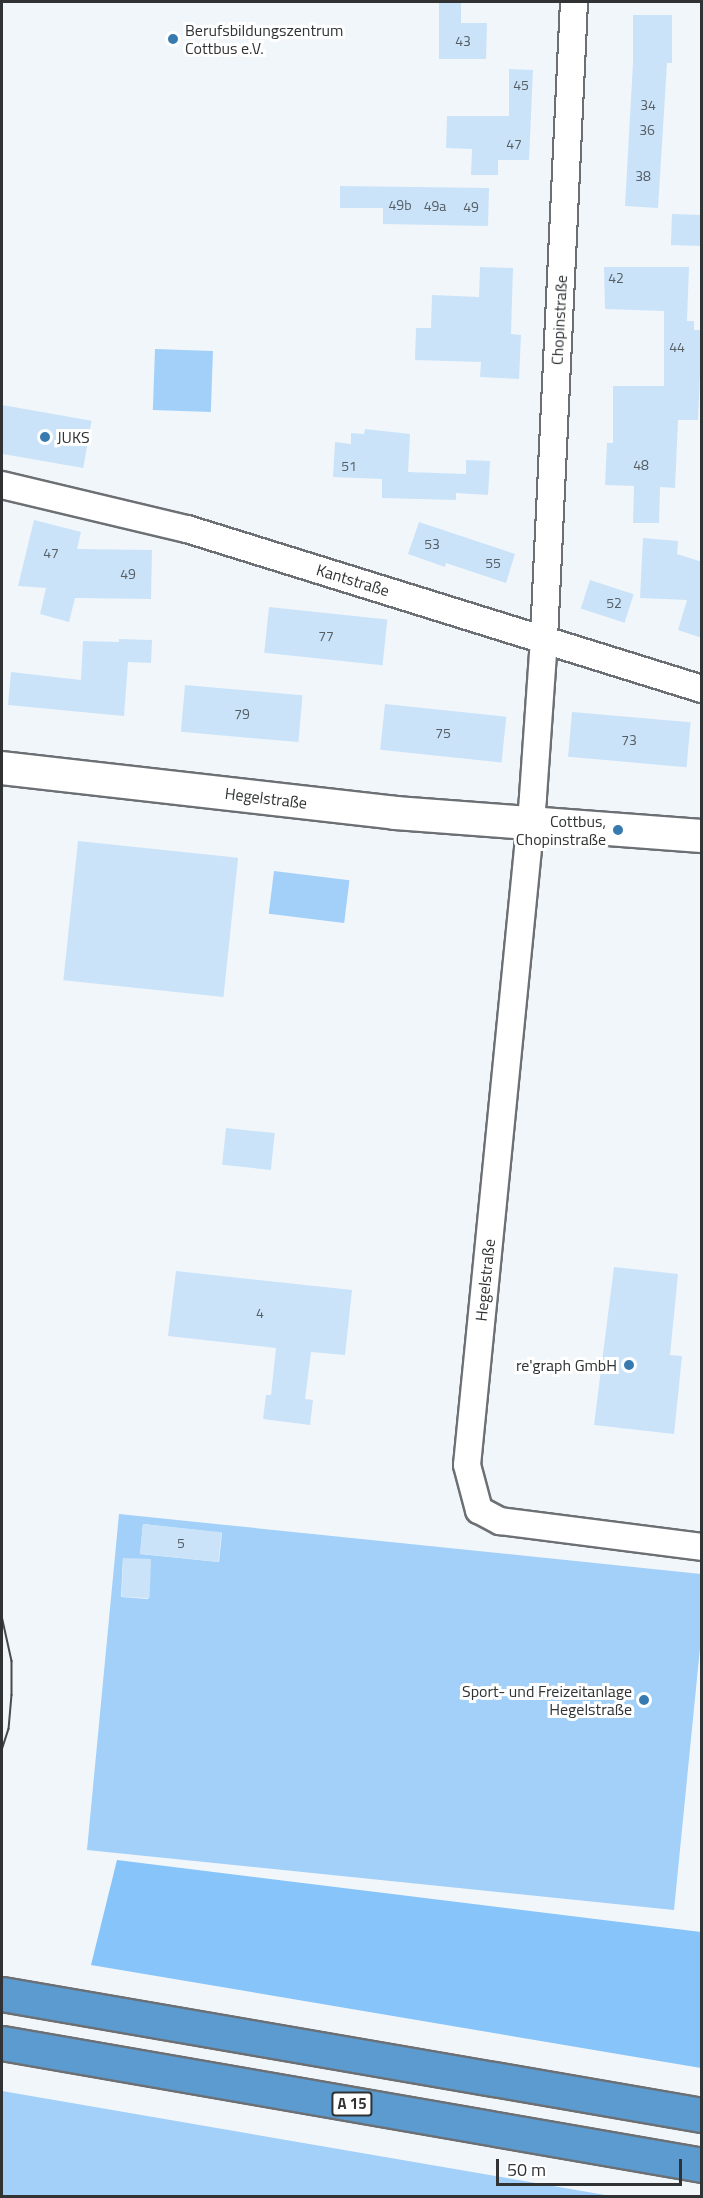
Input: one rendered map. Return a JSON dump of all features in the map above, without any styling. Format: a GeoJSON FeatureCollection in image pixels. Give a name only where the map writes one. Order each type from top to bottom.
{"type":"FeatureCollection","features":[{"type":"Feature","properties":{"kind":"highway"},"geometry":{"type":"LineString","coordinates":[[2,1994],[702,2115]]}},
{"type":"Feature","properties":{"kind":"highway","name":"A 15"},"geometry":{"type":"LineString","coordinates":[[2,2043],[702,2165]]}},
{"type":"Feature","properties":{"kind":"street","name":"Chopinstraße"},"geometry":{"type":"LineString","coordinates":[[544,639],[574,2]]}},
{"type":"Feature","properties":{"kind":"street","name":"Kantstraße"},"geometry":{"type":"LineString","coordinates":[[2,485],[187,529],[702,689]]}},
{"type":"Feature","properties":{"kind":"street","name":"Hegelstraße"},"geometry":{"type":"LineString","coordinates":[[544,639],[531,823],[467,1465],[479,1510],[500,1521],[702,1547]]}},
{"type":"Feature","properties":{"kind":"street","name":"Hegelstraße"},"geometry":{"type":"LineString","coordinates":[[2,768],[395,813],[702,836]]}},
{"type":"Feature","properties":{"kind":"shaded area"},"geometry":{"type":"Polygon","coordinates":[[[155,349],[213,351],[211,412],[153,410],[155,349]]]}},
{"type":"Feature","properties":{"kind":"shaded area"},"geometry":{"type":"Polygon","coordinates":[[[274,871],[349,880],[344,923],[269,914],[274,871]]]}},
{"type":"Feature","properties":{"kind":"shaded area"},"geometry":{"type":"Polygon","coordinates":[[[119,1514],[701,1574],[701,1638],[674,1910],[87,1850],[119,1514]],[[143,1524],[140,1554],[219,1562],[222,1533],[143,1524]],[[123,1558],[121,1597],[148,1599],[150,1566],[123,1558]]]}},
{"type":"Feature","properties":{"kind":"shaded area"},"geometry":{"type":"Polygon","coordinates":[[[117,1860],[701,1932],[701,2068],[91,1965],[117,1860]]]}},
{"type":"Feature","properties":{"kind":"shaded area"},"geometry":{"type":"Polygon","coordinates":[[[2,2091],[611,2196],[2,2196],[2,2091]]]}},
{"type":"Feature","properties":{"kind":"building"},"geometry":{"type":"Polygon","coordinates":[[[439,2],[461,2],[461,23],[487,23],[486,59],[439,59],[439,2]]]}},
{"type":"Feature","properties":{"kind":"building"},"geometry":{"type":"Polygon","coordinates":[[[633,15],[672,15],[672,63],[667,63],[658,208],[625,206],[633,63],[633,15]]]}},
{"type":"Feature","properties":{"kind":"building"},"geometry":{"type":"Polygon","coordinates":[[[509,69],[533,70],[529,160],[498,160],[498,175],[471,175],[472,149],[446,148],[447,116],[509,116],[509,69]]]}},
{"type":"Feature","properties":{"kind":"building"},"geometry":{"type":"Polygon","coordinates":[[[340,186],[489,188],[488,226],[383,224],[383,208],[340,208],[340,186]]]}},
{"type":"Feature","properties":{"kind":"building"},"geometry":{"type":"Polygon","coordinates":[[[672,214],[702,215],[701,246],[671,245],[672,214]]]}},
{"type":"Feature","properties":{"kind":"building"},"geometry":{"type":"Polygon","coordinates":[[[480,267],[513,268],[511,334],[521,335],[519,379],[480,377],[481,362],[415,360],[416,328],[431,328],[432,295],[479,297],[480,267]]]}},
{"type":"Feature","properties":{"kind":"building"},"geometry":{"type":"Polygon","coordinates":[[[604,267],[689,267],[687,321],[694,321],[694,330],[702,330],[698,420],[678,420],[675,488],[660,487],[659,523],[633,523],[634,486],[605,485],[607,443],[613,443],[613,386],[664,386],[664,311],[605,309],[604,267]]]}},
{"type":"Feature","properties":{"kind":"building","name":"JUKS"},"geometry":{"type":"Polygon","coordinates":[[[2,405],[92,421],[83,468],[2,454],[2,405]]]}},
{"type":"Feature","properties":{"kind":"building"},"geometry":{"type":"Polygon","coordinates":[[[365,429],[410,434],[408,472],[466,474],[466,460],[490,461],[488,495],[456,493],[456,500],[382,498],[382,479],[333,477],[335,442],[351,444],[351,433],[364,434],[365,429]]]}},
{"type":"Feature","properties":{"kind":"building"},"geometry":{"type":"Polygon","coordinates":[[[34,520],[81,532],[77,549],[152,550],[151,599],[75,598],[69,622],[40,614],[46,588],[18,586],[34,520]]]}},
{"type":"Feature","properties":{"kind":"building"},"geometry":{"type":"Polygon","coordinates":[[[419,522],[515,554],[506,583],[446,563],[445,567],[408,554],[419,522]]]}},
{"type":"Feature","properties":{"kind":"building"},"geometry":{"type":"Polygon","coordinates":[[[643,538],[678,541],[677,554],[702,562],[702,638],[678,630],[687,600],[640,598],[643,538]]]}},
{"type":"Feature","properties":{"kind":"building"},"geometry":{"type":"Polygon","coordinates":[[[590,580],[634,594],[624,623],[581,609],[590,580]]]}},
{"type":"Feature","properties":{"kind":"building"},"geometry":{"type":"Polygon","coordinates":[[[269,607],[387,619],[383,665],[264,653],[269,607]]]}},
{"type":"Feature","properties":{"kind":"building"},"geometry":{"type":"Polygon","coordinates":[[[119,639],[152,640],[151,663],[128,662],[124,716],[8,705],[11,672],[81,680],[83,641],[119,642],[119,639]]]}},
{"type":"Feature","properties":{"kind":"building"},"geometry":{"type":"Polygon","coordinates":[[[185,685],[303,695],[298,742],[181,732],[185,685]]]}},
{"type":"Feature","properties":{"kind":"building"},"geometry":{"type":"Polygon","coordinates":[[[385,704],[506,717],[502,763],[380,750],[385,704]]]}},
{"type":"Feature","properties":{"kind":"building"},"geometry":{"type":"Polygon","coordinates":[[[572,712],[691,722],[687,767],[568,757],[572,712]]]}},
{"type":"Feature","properties":{"kind":"building"},"geometry":{"type":"Polygon","coordinates":[[[78,841],[238,858],[223,997],[63,980],[78,841]]]}},
{"type":"Feature","properties":{"kind":"building"},"geometry":{"type":"Polygon","coordinates":[[[226,1128],[275,1133],[271,1170],[222,1165],[226,1128]]]}},
{"type":"Feature","properties":{"kind":"building"},"geometry":{"type":"Polygon","coordinates":[[[614,1267],[678,1274],[670,1355],[682,1356],[674,1434],[594,1425],[614,1267]]]}},
{"type":"Feature","properties":{"kind":"building"},"geometry":{"type":"Polygon","coordinates":[[[176,1271],[352,1290],[345,1355],[311,1352],[305,1399],[313,1400],[310,1425],[263,1419],[266,1395],[271,1395],[276,1348],[168,1336],[176,1271]]]}},
{"type":"Feature","properties":{"kind":"building"},"geometry":{"type":"Polygon","coordinates":[[[143,1524],[222,1532],[218,1562],[140,1554],[143,1524]]]}},
{"type":"Feature","properties":{"kind":"building"},"geometry":{"type":"Polygon","coordinates":[[[123,1558],[151,1559],[150,1598],[122,1597],[123,1558]]]}},
{"type":"Feature","properties":{"kind":"tram line"},"geometry":{"type":"LineString","coordinates":[[2,1616],[12,1661],[9,1729],[2,1750]]}},
{"type":"Feature","properties":{"kind":"place","name":"Berufsbildungszentrum Cottbus e.V."},"geometry":{"type":"Point","coordinates":[173,39]}},
{"type":"Feature","properties":{"kind":"place","name":"JUKS"},"geometry":{"type":"Point","coordinates":[45,437]}},
{"type":"Feature","properties":{"kind":"place","name":"Cottbus, Chopinstraße"},"geometry":{"type":"Point","coordinates":[618,830]}},
{"type":"Feature","properties":{"kind":"place","name":"re'graph GmbH"},"geometry":{"type":"Point","coordinates":[629,1365]}},
{"type":"Feature","properties":{"kind":"place","name":"Sport- und Freizeitanlage Hegelstraße"},"geometry":{"type":"Point","coordinates":[644,1700]}}]}
